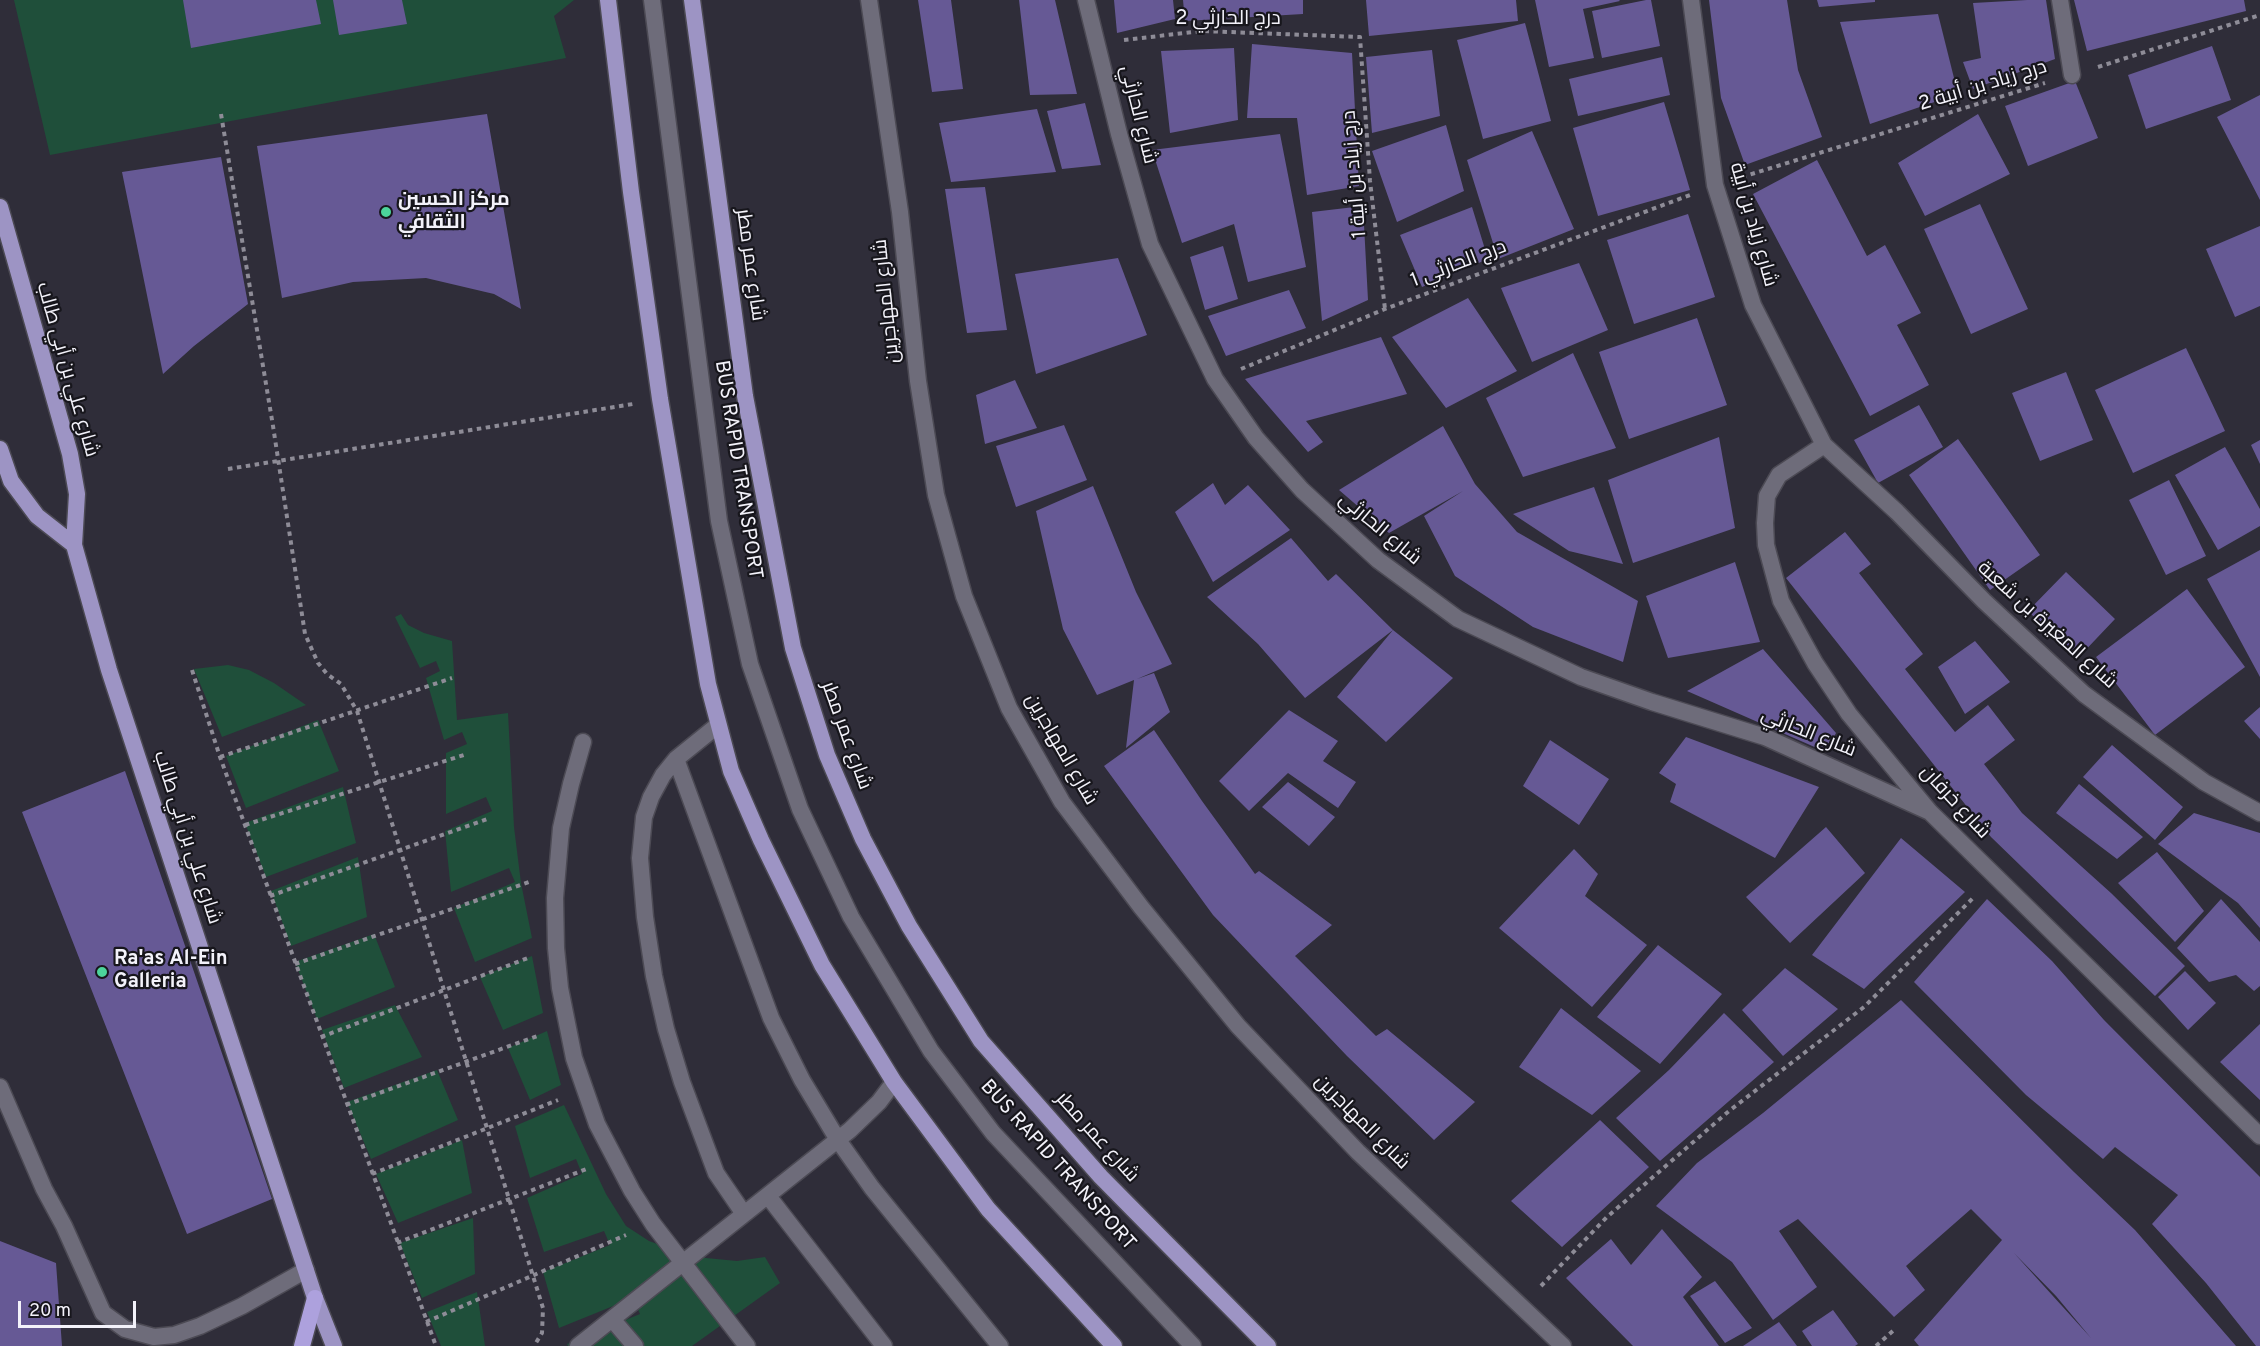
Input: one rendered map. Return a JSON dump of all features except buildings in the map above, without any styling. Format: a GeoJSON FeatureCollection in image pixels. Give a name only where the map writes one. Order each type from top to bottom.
{"type":"FeatureCollection","features":[{"type":"Feature","properties":{"kind":"highway"},"geometry":{"type":"LineString","coordinates":[[302,1346],[315,1298]]}},
{"type":"Feature","properties":{"kind":"main road"},"geometry":{"type":"LineString","coordinates":[[608,0],[630,192],[660,399],[708,684],[731,771],[790,902],[822,965],[894,1082],[988,1209],[1114,1346]]}},
{"type":"Feature","properties":{"kind":"main road"},"geometry":{"type":"LineString","coordinates":[[612,25],[619,0]]}},
{"type":"Feature","properties":{"kind":"main road","name":"شارع عمر مطر"},"geometry":{"type":"LineString","coordinates":[[692,0],[746,396],[793,648],[827,755],[863,839],[909,926],[981,1041],[1101,1177],[1268,1346]]}},
{"type":"Feature","properties":{"kind":"main road","name":"شارع علي بن أبي طالب"},"geometry":{"type":"LineString","coordinates":[[0,207],[70,454],[77,494],[74,546],[109,670],[315,1298],[334,1346]]}},
{"type":"Feature","properties":{"kind":"main road"},"geometry":{"type":"LineString","coordinates":[[0,449],[11,481],[37,516],[74,546]]}},
{"type":"Feature","properties":{"kind":"street","name":"BUS RAPID TRANSPORT"},"geometry":{"type":"LineString","coordinates":[[652,0],[719,520],[750,664],[800,808],[851,917],[931,1051],[993,1133],[1193,1346]]}},
{"type":"Feature","properties":{"kind":"street","name":"شارع المهاجرين"},"geometry":{"type":"LineString","coordinates":[[869,0],[900,212],[918,381],[936,495],[964,596],[1009,708],[1062,802],[1141,907],[1238,1026],[1358,1152],[1563,1346]]}},
{"type":"Feature","properties":{"kind":"street","name":"شارع الحارثي"},"geometry":{"type":"LineString","coordinates":[[1086,0],[1119,134],[1150,244],[1215,379],[1257,438],[1302,490],[1378,560],[1458,619],[1581,677],[1765,737],[1930,812]]}},
{"type":"Feature","properties":{"kind":"street","name":"شارع زياد بن أبية"},"geometry":{"type":"LineString","coordinates":[[1691,0],[1715,185],[1753,305],[1824,445]]}},
{"type":"Feature","properties":{"kind":"street"},"geometry":{"type":"LineString","coordinates":[[2060,0],[2072,75]]}},
{"type":"Feature","properties":{"kind":"street","name":"شارع خرفان"},"geometry":{"type":"LineString","coordinates":[[1824,445],[1779,475],[1767,496],[1766,545],[1770,564],[1781,601],[1815,663],[1849,714],[1930,812],[2260,1136]]}},
{"type":"Feature","properties":{"kind":"street","name":"شارع المغيرة بن شعبة"},"geometry":{"type":"LineString","coordinates":[[1824,445],[1897,512],[1983,601],[2084,694],[2204,782],[2260,813]]}},
{"type":"Feature","properties":{"kind":"street"},"geometry":{"type":"LineString","coordinates":[[718,725],[675,759],[655,790],[644,817],[640,858],[645,917],[654,976],[666,1029],[682,1082],[716,1173],[744,1214]]}},
{"type":"Feature","properties":{"kind":"street"},"geometry":{"type":"LineString","coordinates":[[583,742],[564,817],[556,872],[556,948],[567,1026],[584,1089],[613,1158],[653,1224],[747,1346]]}},
{"type":"Feature","properties":{"kind":"street"},"geometry":{"type":"LineString","coordinates":[[675,759],[771,1018],[802,1080],[838,1140],[872,1188],[1000,1346]]}},
{"type":"Feature","properties":{"kind":"street"},"geometry":{"type":"LineString","coordinates":[[578,1346],[838,1140],[865,1117],[894,1082]]}},
{"type":"Feature","properties":{"kind":"street"},"geometry":{"type":"LineString","coordinates":[[0,1087],[44,1190],[64,1226],[103,1313],[125,1329],[154,1337],[174,1335],[200,1326],[242,1306],[306,1270]]}},
{"type":"Feature","properties":{"kind":"street"},"geometry":{"type":"LineString","coordinates":[[768,1196],[884,1346]]}},
{"type":"Feature","properties":{"kind":"street"},"geometry":{"type":"LineString","coordinates":[[612,1319],[635,1346]]}},
{"type":"Feature","properties":{"kind":"path","name":"درج زياد بن أبية 2"},"geometry":{"type":"LineString","coordinates":[[1715,185],[2260,15]]}},
{"type":"Feature","properties":{"kind":"path","name":"درج الحارثي 2"},"geometry":{"type":"LineString","coordinates":[[1097,43],[1202,31],[1360,37]]}},
{"type":"Feature","properties":{"kind":"path","name":"درج زياد بن أبية 1"},"geometry":{"type":"LineString","coordinates":[[1360,37],[1370,181],[1386,309]]}},
{"type":"Feature","properties":{"kind":"path"},"geometry":{"type":"LineString","coordinates":[[221,114],[279,460],[305,634],[318,663],[327,674],[341,684],[357,711],[543,1308],[542,1333],[534,1346]]}},
{"type":"Feature","properties":{"kind":"path","name":"درج الحارثي 1"},"geometry":{"type":"LineString","coordinates":[[1215,379],[1386,309],[1715,185]]}},
{"type":"Feature","properties":{"kind":"path"},"geometry":{"type":"LineString","coordinates":[[228,469],[660,399]]}},
{"type":"Feature","properties":{"kind":"path"},"geometry":{"type":"LineString","coordinates":[[192,670],[220,758],[436,1346]]}},
{"type":"Feature","properties":{"kind":"path"},"geometry":{"type":"LineString","coordinates":[[220,758],[452,678]]}},
{"type":"Feature","properties":{"kind":"path"},"geometry":{"type":"LineString","coordinates":[[245,825],[466,753]]}},
{"type":"Feature","properties":{"kind":"path"},"geometry":{"type":"LineString","coordinates":[[270,896],[490,818]]}},
{"type":"Feature","properties":{"kind":"path"},"geometry":{"type":"LineString","coordinates":[[295,964],[556,872]]}},
{"type":"Feature","properties":{"kind":"path"},"geometry":{"type":"LineString","coordinates":[[1522,1306],[1607,1217],[1729,1111],[1863,1007],[1995,876]]}},
{"type":"Feature","properties":{"kind":"path"},"geometry":{"type":"LineString","coordinates":[[321,1037],[556,948]]}},
{"type":"Feature","properties":{"kind":"path"},"geometry":{"type":"LineString","coordinates":[[346,1105],[567,1026]]}},
{"type":"Feature","properties":{"kind":"path"},"geometry":{"type":"LineString","coordinates":[[372,1174],[584,1089]]}},
{"type":"Feature","properties":{"kind":"path"},"geometry":{"type":"LineString","coordinates":[[397,1243],[613,1158]]}},
{"type":"Feature","properties":{"kind":"path"},"geometry":{"type":"LineString","coordinates":[[426,1322],[653,1224]]}},
{"type":"Feature","properties":{"kind":"path"},"geometry":{"type":"LineString","coordinates":[[1876,1346],[1894,1330]]}},
{"type":"Feature","properties":{"kind":"green space"},"geometry":{"type":"Polygon","coordinates":[[[14,0],[574,0],[554,16],[566,58],[50,155],[14,0]]]}},
{"type":"Feature","properties":{"kind":"green space"},"geometry":{"type":"Polygon","coordinates":[[[401,614],[408,625],[424,633],[452,641],[457,720],[508,713],[514,827],[521,883],[532,938],[475,962],[454,908],[515,882],[509,868],[451,892],[445,831],[492,811],[486,797],[446,814],[446,753],[467,744],[462,732],[444,740],[426,678],[440,671],[436,661],[420,668],[395,617],[401,614]]]}},
{"type":"Feature","properties":{"kind":"green space"},"geometry":{"type":"Polygon","coordinates":[[[228,665],[249,670],[274,683],[306,705],[222,737],[194,669],[228,665]]]}},
{"type":"Feature","properties":{"kind":"green space"},"geometry":{"type":"Polygon","coordinates":[[[318,720],[339,771],[246,808],[226,756],[318,720]]]}},
{"type":"Feature","properties":{"kind":"green space"},"geometry":{"type":"Polygon","coordinates":[[[343,787],[356,843],[266,877],[245,823],[343,787]]]}},
{"type":"Feature","properties":{"kind":"green space"},"geometry":{"type":"Polygon","coordinates":[[[358,857],[367,917],[291,946],[271,891],[358,857]]]}},
{"type":"Feature","properties":{"kind":"green space"},"geometry":{"type":"Polygon","coordinates":[[[374,934],[395,987],[317,1019],[295,962],[374,934]]]}},
{"type":"Feature","properties":{"kind":"green space"},"geometry":{"type":"Polygon","coordinates":[[[532,956],[543,1013],[503,1030],[480,977],[532,956]]]}},
{"type":"Feature","properties":{"kind":"green space"},"geometry":{"type":"Polygon","coordinates":[[[395,1005],[422,1057],[344,1088],[322,1030],[395,1005]]]}},
{"type":"Feature","properties":{"kind":"green space"},"geometry":{"type":"Polygon","coordinates":[[[547,1031],[561,1085],[530,1100],[508,1048],[547,1031]]]}},
{"type":"Feature","properties":{"kind":"green space"},"geometry":{"type":"Polygon","coordinates":[[[437,1070],[458,1120],[371,1159],[347,1102],[437,1070]]]}},
{"type":"Feature","properties":{"kind":"green space"},"geometry":{"type":"Polygon","coordinates":[[[564,1105],[606,1194],[626,1226],[649,1241],[706,1258],[737,1261],[765,1257],[780,1283],[692,1346],[568,1346],[567,1344],[640,1314],[633,1298],[559,1328],[543,1272],[610,1245],[604,1231],[544,1252],[527,1198],[582,1174],[576,1159],[530,1178],[515,1126],[564,1105]]]}},
{"type":"Feature","properties":{"kind":"green space"},"geometry":{"type":"Polygon","coordinates":[[[462,1140],[472,1193],[398,1223],[376,1174],[462,1140]]]}},
{"type":"Feature","properties":{"kind":"green space"},"geometry":{"type":"Polygon","coordinates":[[[473,1218],[475,1274],[422,1298],[400,1243],[473,1218]]]}},
{"type":"Feature","properties":{"kind":"green space"},"geometry":{"type":"Polygon","coordinates":[[[477,1292],[485,1346],[441,1346],[427,1312],[477,1292]]]}},
{"type":"Feature","properties":{"kind":"place","name":"مركز الحسين الثقافي"},"geometry":{"type":"Point","coordinates":[386,212]}},
{"type":"Feature","properties":{"kind":"place","name":"Ra'as Al-Ein Galleria"},"geometry":{"type":"Point","coordinates":[102,972]}}]}
